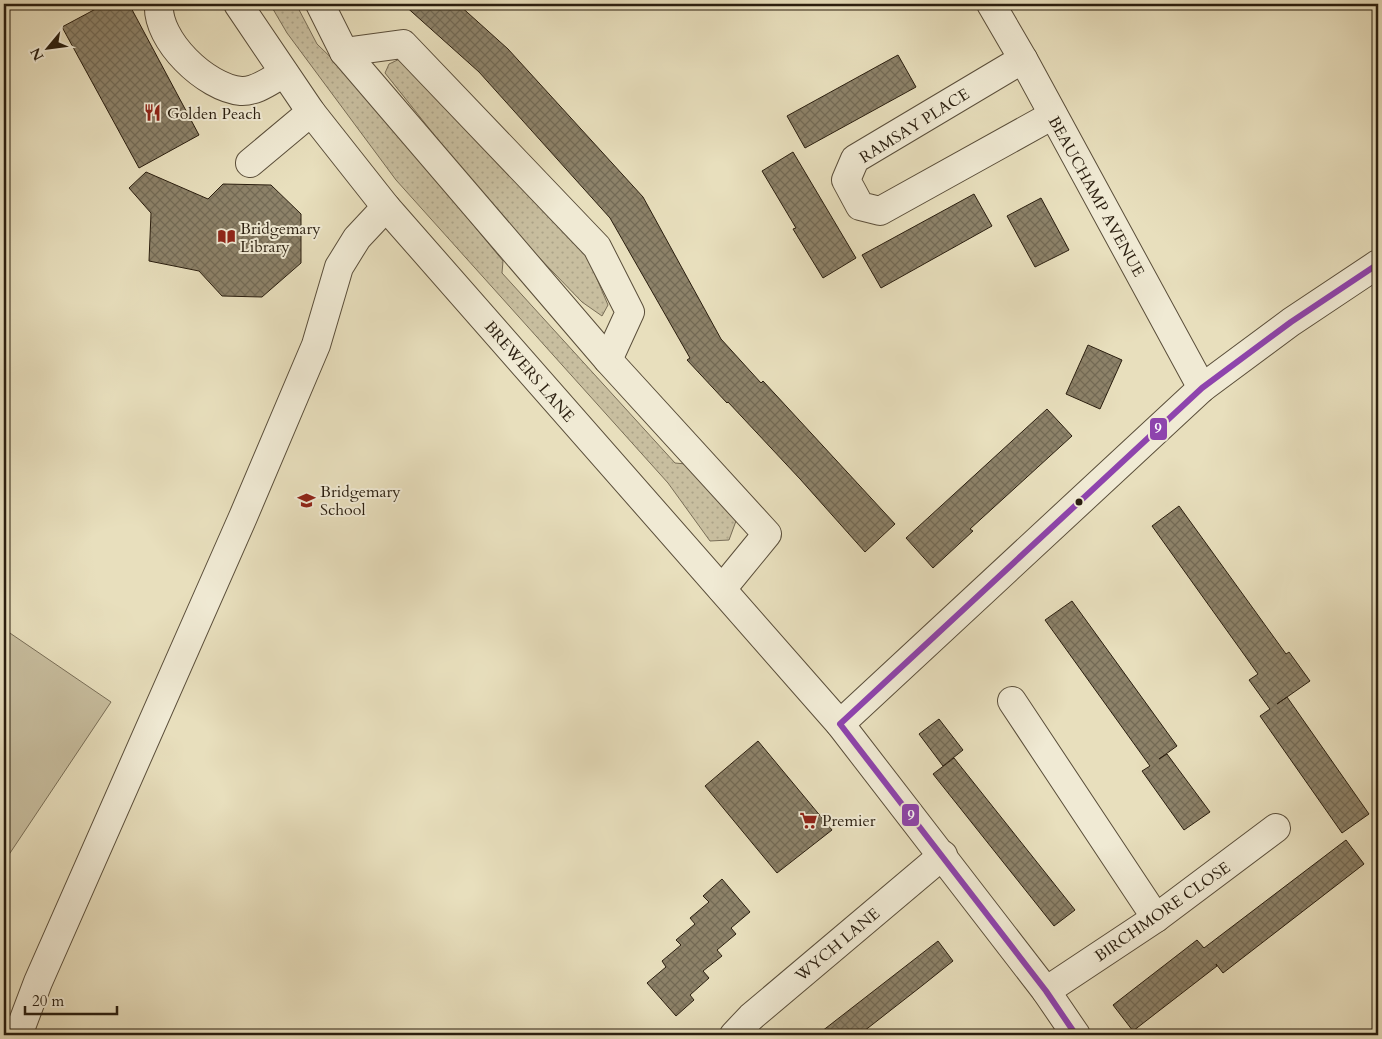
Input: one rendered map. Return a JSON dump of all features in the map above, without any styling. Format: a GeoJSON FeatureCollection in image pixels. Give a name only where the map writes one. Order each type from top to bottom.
{"type":"FeatureCollection","features":[{"type":"Feature","properties":{"kind":"street"},"geometry":{"type":"LineString","coordinates":[[159,4],[162,24],[175,47],[196,69],[216,84],[242,91],[259,87],[284,73]]}},
{"type":"Feature","properties":{"kind":"street","name":"BREWERS LANE"},"geometry":{"type":"LineString","coordinates":[[238,4],[311,112],[386,207],[840,724],[1046,991],[1076,1035]]}},
{"type":"Feature","properties":{"kind":"street"},"geometry":{"type":"LineString","coordinates":[[320,4],[344,52],[608,360],[767,534],[722,590]]}},
{"type":"Feature","properties":{"kind":"street","name":"BEAUCHAMP AVENUE"},"geometry":{"type":"LineString","coordinates":[[991,4],[1023,59],[1202,388]]}},
{"type":"Feature","properties":{"kind":"street"},"geometry":{"type":"LineString","coordinates":[[344,52],[403,44],[596,247],[630,312],[608,360]]}},
{"type":"Feature","properties":{"kind":"street","name":"RAMSAY PLACE"},"geometry":{"type":"LineString","coordinates":[[1023,59],[855,159],[846,180],[860,206],[880,211],[1053,115]]}},
{"type":"Feature","properties":{"kind":"street"},"geometry":{"type":"LineString","coordinates":[[250,163],[311,112]]}},
{"type":"Feature","properties":{"kind":"street"},"geometry":{"type":"LineString","coordinates":[[18,1035],[38,982],[243,517],[316,345],[340,267],[357,238],[386,207]]}},
{"type":"Feature","properties":{"kind":"street"},"geometry":{"type":"LineString","coordinates":[[840,724],[1202,388],[1291,322],[1378,264]]}},
{"type":"Feature","properties":{"kind":"street"},"geometry":{"type":"LineString","coordinates":[[1012,701],[1156,918]]}},
{"type":"Feature","properties":{"kind":"street","name":"BIRCHMORE CLOSE"},"geometry":{"type":"LineString","coordinates":[[1046,991],[1156,918],[1276,828]]}},
{"type":"Feature","properties":{"kind":"street","name":"WYCH LANE"},"geometry":{"type":"LineString","coordinates":[[734,1035],[751,1018],[943,856]]}},
{"type":"Feature","properties":{"kind":"shaded area"},"geometry":{"type":"Polygon","coordinates":[[[270,4],[296,4],[317,44],[351,77],[503,261],[502,273],[675,463],[686,464],[736,521],[729,540],[710,541],[668,483],[396,180],[287,33],[270,4]]]}},
{"type":"Feature","properties":{"kind":"shaded area"},"geometry":{"type":"Polygon","coordinates":[[[406,56],[583,246],[608,305],[602,316],[582,302],[498,215],[385,73],[389,64],[406,56]]]}},
{"type":"Feature","properties":{"kind":"shaded area"},"geometry":{"type":"Polygon","coordinates":[[[4,629],[111,702],[4,862],[4,629]]]}},
{"type":"Feature","properties":{"kind":"building"},"geometry":{"type":"Polygon","coordinates":[[[105,4],[129,4],[199,135],[139,168],[62,27],[105,4]]]}},
{"type":"Feature","properties":{"kind":"building"},"geometry":{"type":"Polygon","coordinates":[[[403,4],[458,4],[508,49],[643,197],[721,339],[761,383],[763,381],[895,524],[865,552],[800,479],[687,360],[690,358],[610,218],[479,72],[403,4]]]}},
{"type":"Feature","properties":{"kind":"building"},"geometry":{"type":"Polygon","coordinates":[[[898,55],[916,87],[805,148],[787,116],[898,55]]]}},
{"type":"Feature","properties":{"kind":"building"},"geometry":{"type":"Polygon","coordinates":[[[793,152],[856,258],[823,278],[793,229],[796,228],[762,171],[793,152]]]}},
{"type":"Feature","properties":{"kind":"building","name":"Bridgemary Library"},"geometry":{"type":"Polygon","coordinates":[[[146,172],[208,199],[223,184],[271,185],[301,214],[301,263],[262,297],[222,296],[199,271],[149,261],[151,213],[129,188],[146,172]]]}},
{"type":"Feature","properties":{"kind":"building"},"geometry":{"type":"Polygon","coordinates":[[[974,194],[992,226],[881,288],[862,255],[974,194]]]}},
{"type":"Feature","properties":{"kind":"building"},"geometry":{"type":"Polygon","coordinates":[[[1041,198],[1069,250],[1035,267],[1007,216],[1041,198]]]}},
{"type":"Feature","properties":{"kind":"building"},"geometry":{"type":"Polygon","coordinates":[[[1088,345],[1122,360],[1100,409],[1066,394],[1088,345]]]}},
{"type":"Feature","properties":{"kind":"building"},"geometry":{"type":"Polygon","coordinates":[[[1047,409],[1072,436],[970,529],[973,531],[933,568],[906,538],[1047,409]]]}},
{"type":"Feature","properties":{"kind":"building"},"geometry":{"type":"Polygon","coordinates":[[[1179,506],[1286,654],[1289,652],[1310,681],[1287,697],[1369,814],[1342,833],[1260,716],[1270,709],[1249,680],[1258,674],[1152,526],[1179,506]]]}},
{"type":"Feature","properties":{"kind":"building"},"geometry":{"type":"Polygon","coordinates":[[[1072,601],[1177,746],[1159,759],[1167,754],[1210,812],[1184,830],[1142,771],[1150,766],[1045,620],[1072,601]]]}},
{"type":"Feature","properties":{"kind":"building"},"geometry":{"type":"Polygon","coordinates":[[[939,719],[963,750],[943,766],[919,734],[939,719]]]}},
{"type":"Feature","properties":{"kind":"building"},"geometry":{"type":"Polygon","coordinates":[[[758,741],[832,830],[777,873],[705,786],[758,741]]]}},
{"type":"Feature","properties":{"kind":"building"},"geometry":{"type":"Polygon","coordinates":[[[954,758],[1075,910],[1054,926],[933,774],[954,758]]]}},
{"type":"Feature","properties":{"kind":"building"},"geometry":{"type":"Polygon","coordinates":[[[1346,840],[1364,864],[1223,973],[1216,964],[1217,966],[1133,1031],[1113,1005],[1197,940],[1204,948],[1346,840]]]}},
{"type":"Feature","properties":{"kind":"building"},"geometry":{"type":"Polygon","coordinates":[[[722,879],[750,912],[731,928],[736,934],[717,950],[722,956],[703,971],[709,978],[690,995],[694,1000],[676,1016],[647,983],[666,967],[662,961],[681,945],[676,940],[695,924],[690,918],[709,902],[703,896],[722,879]]]}},
{"type":"Feature","properties":{"kind":"building"},"geometry":{"type":"Polygon","coordinates":[[[938,941],[953,961],[859,1035],[817,1035],[938,941]]]}},
{"type":"Feature","properties":{"kind":"transit line","name":"9"},"geometry":{"type":"LineString","coordinates":[[1076,1035],[1046,991],[840,724],[1202,388],[1291,322],[1378,264]]}},
{"type":"Feature","properties":{"kind":"place","name":"Golden Peach"},"geometry":{"type":"Point","coordinates":[153,113]}},
{"type":"Feature","properties":{"kind":"place","name":"Bridgemary Library"},"geometry":{"type":"Point","coordinates":[226,237]}},
{"type":"Feature","properties":{"kind":"place","name":"Bridgemary School"},"geometry":{"type":"Point","coordinates":[306,500]}},
{"type":"Feature","properties":{"kind":"place","name":"Premier"},"geometry":{"type":"Point","coordinates":[808,820]}}]}
